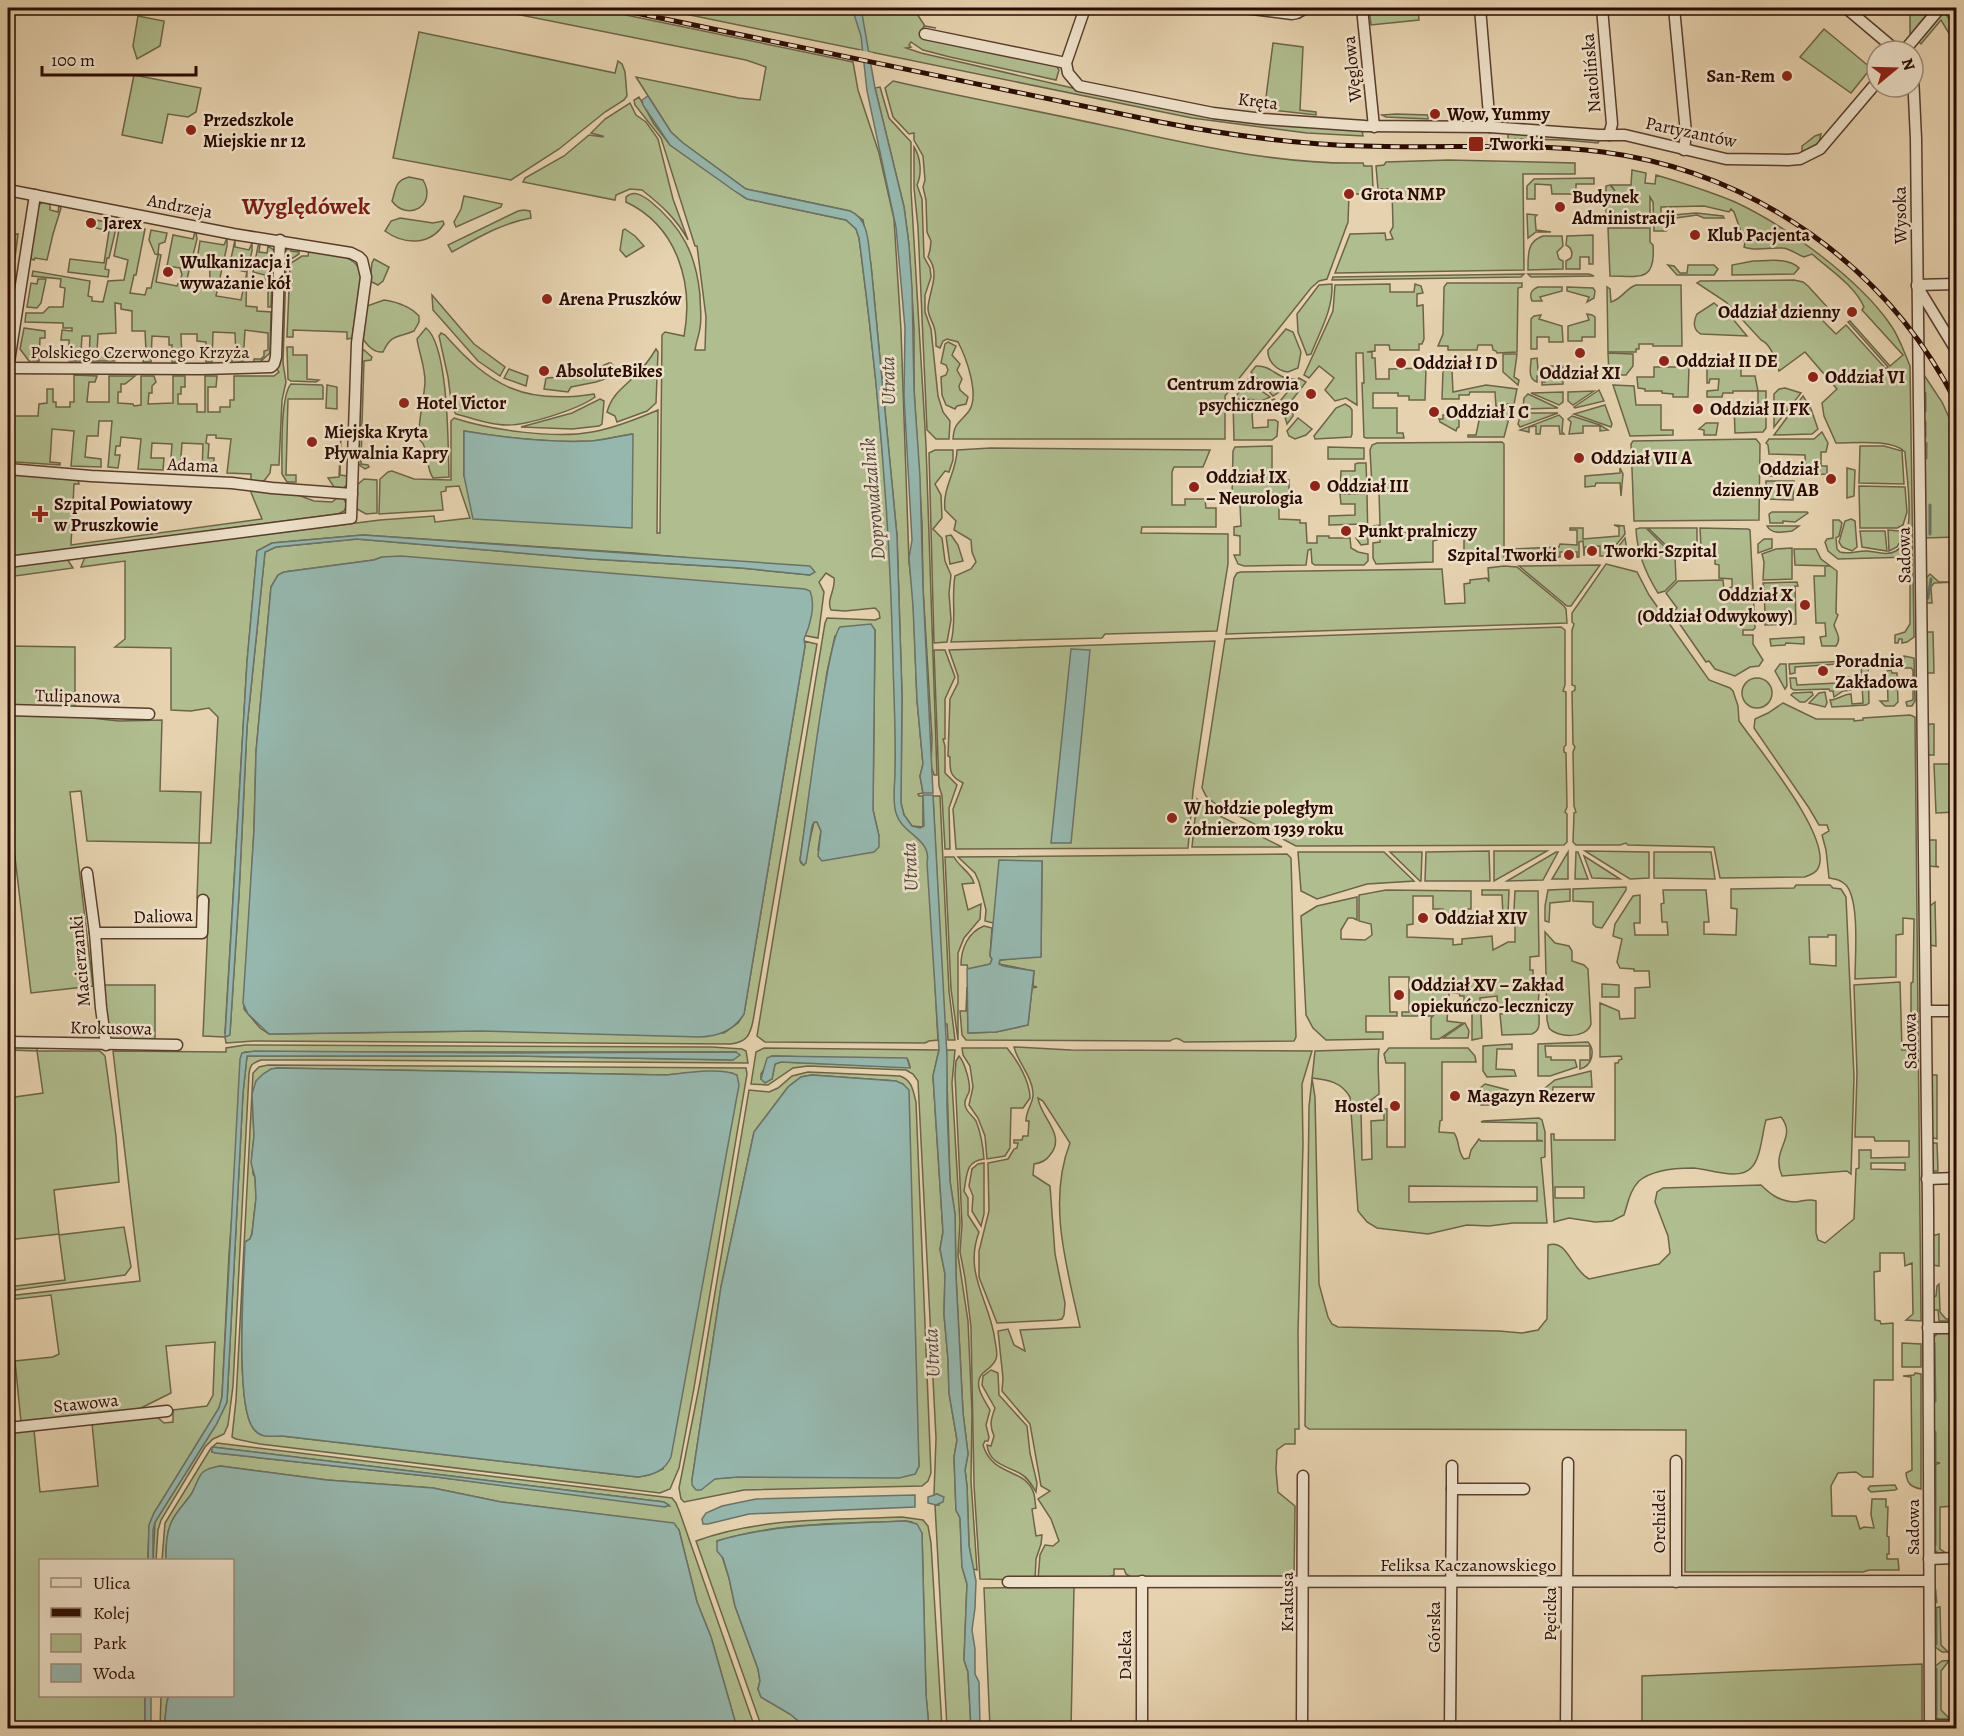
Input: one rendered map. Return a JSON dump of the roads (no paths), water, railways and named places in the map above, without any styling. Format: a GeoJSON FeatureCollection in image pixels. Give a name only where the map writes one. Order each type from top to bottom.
{"type":"FeatureCollection","features":[{"type":"Feature","properties":{"kind":"street"},"geometry":{"type":"LineString","coordinates":[[925,34],[1066,63],[1085,8]]}},
{"type":"Feature","properties":{"kind":"street"},"geometry":{"type":"LineString","coordinates":[[1244,8],[1292,14],[1305,8]]}},
{"type":"Feature","properties":{"kind":"street","name":"Węglowa"},"geometry":{"type":"LineString","coordinates":[[1362,8],[1374,127]]}},
{"type":"Feature","properties":{"kind":"street"},"geometry":{"type":"LineString","coordinates":[[1480,8],[1490,127]]}},
{"type":"Feature","properties":{"kind":"street","name":"Natolińska"},"geometry":{"type":"LineString","coordinates":[[1602,8],[1612,124],[1609,135]]}},
{"type":"Feature","properties":{"kind":"street"},"geometry":{"type":"LineString","coordinates":[[1674,8],[1686,139],[1684,150]]}},
{"type":"Feature","properties":{"kind":"street"},"geometry":{"type":"LineString","coordinates":[[1846,8],[1883,39]]}},
{"type":"Feature","properties":{"kind":"street"},"geometry":{"type":"LineString","coordinates":[[1914,39],[1940,8]]}},
{"type":"Feature","properties":{"kind":"street","name":"Kręta"},"geometry":{"type":"LineString","coordinates":[[1066,63],[1068,73],[1075,83],[1097,90],[1223,114],[1318,124],[1374,127],[1490,127],[1609,135]]}},
{"type":"Feature","properties":{"kind":"street","name":"Partyzantów"},"geometry":{"type":"LineString","coordinates":[[1609,135],[1630,136],[1731,160],[1800,159],[1820,149],[1865,96]]}},
{"type":"Feature","properties":{"kind":"street","name":"Wysoka"},"geometry":{"type":"LineString","coordinates":[[1915,99],[1918,354]]}},
{"type":"Feature","properties":{"kind":"street","name":"Andrzeja"},"geometry":{"type":"LineString","coordinates":[[8,190],[233,234],[280,240],[356,255],[362,260],[366,277],[357,343],[352,494]]}},
{"type":"Feature","properties":{"kind":"street"},"geometry":{"type":"LineString","coordinates":[[8,368],[35,195]]}},
{"type":"Feature","properties":{"kind":"street","name":"Polskiego Czerwonego Krzyża"},"geometry":{"type":"LineString","coordinates":[[8,368],[202,369],[272,366],[276,357],[280,240]]}},
{"type":"Feature","properties":{"kind":"street"},"geometry":{"type":"LineString","coordinates":[[1956,284],[1917,285],[1956,350]]}},
{"type":"Feature","properties":{"kind":"street","name":"Sadowa"},"geometry":{"type":"LineString","coordinates":[[1918,354],[1926,1011],[1930,1727]]}},
{"type":"Feature","properties":{"kind":"street","name":"Adama"},"geometry":{"type":"LineString","coordinates":[[8,468],[91,476],[232,483],[352,494]]}},
{"type":"Feature","properties":{"kind":"street"},"geometry":{"type":"LineString","coordinates":[[8,562],[351,518],[352,494]]}},
{"type":"Feature","properties":{"kind":"street","name":"Tulipanowa"},"geometry":{"type":"LineString","coordinates":[[8,710],[148,714]]}},
{"type":"Feature","properties":{"kind":"street","name":"Macierzanki"},"geometry":{"type":"LineString","coordinates":[[87,873],[106,1045]]}},
{"type":"Feature","properties":{"kind":"street","name":"Daliowa"},"geometry":{"type":"LineString","coordinates":[[95,933],[202,933],[203,900]]}},
{"type":"Feature","properties":{"kind":"street"},"geometry":{"type":"LineString","coordinates":[[1926,1011],[1956,1011]]}},
{"type":"Feature","properties":{"kind":"street","name":"Krokusowa"},"geometry":{"type":"LineString","coordinates":[[8,1042],[177,1045]]}},
{"type":"Feature","properties":{"kind":"street"},"geometry":{"type":"LineString","coordinates":[[1927,1179],[1956,1178]]}},
{"type":"Feature","properties":{"kind":"street"},"geometry":{"type":"LineString","coordinates":[[1928,1328],[1956,1328]]}},
{"type":"Feature","properties":{"kind":"street","name":"Stawowa"},"geometry":{"type":"LineString","coordinates":[[8,1428],[167,1411]]}},
{"type":"Feature","properties":{"kind":"street","name":"Orchidei"},"geometry":{"type":"LineString","coordinates":[[1676,1461],[1676,1582]]}},
{"type":"Feature","properties":{"kind":"street","name":"Pęcicka"},"geometry":{"type":"LineString","coordinates":[[1566,1728],[1568,1463]]}},
{"type":"Feature","properties":{"kind":"street","name":"Górska"},"geometry":{"type":"LineString","coordinates":[[1449,1728],[1452,1466]]}},
{"type":"Feature","properties":{"kind":"street","name":"Krakusa"},"geometry":{"type":"LineString","coordinates":[[1302,1728],[1303,1476]]}},
{"type":"Feature","properties":{"kind":"street"},"geometry":{"type":"LineString","coordinates":[[1452,1489],[1524,1490]]}},
{"type":"Feature","properties":{"kind":"street"},"geometry":{"type":"LineString","coordinates":[[1929,1559],[1956,1558]]}},
{"type":"Feature","properties":{"kind":"street","name":"Daleka"},"geometry":{"type":"LineString","coordinates":[[1142,1581],[1142,1728]]}},
{"type":"Feature","properties":{"kind":"street","name":"Feliksa Kaczanowskiego"},"geometry":{"type":"LineString","coordinates":[[1008,1582],[1929,1581]]}},
{"type":"Feature","properties":{"kind":"street"},"geometry":{"type":"LineString","coordinates":[[1930,1727],[1956,1725]]}},
{"type":"Feature","properties":{"kind":"water"},"geometry":{"type":"Polygon","coordinates":[[[852,8],[861,8],[875,88],[904,207],[909,245],[933,793],[923,793],[920,776],[923,764],[909,558],[912,540],[904,396],[905,328],[896,227],[867,91],[861,36],[852,8]]]}},
{"type":"Feature","properties":{"kind":"water"},"geometry":{"type":"Polygon","coordinates":[[[648,96],[671,132],[746,189],[850,211],[861,220],[867,234],[897,536],[902,695],[901,803],[904,815],[912,826],[920,828],[924,826],[923,795],[933,795],[947,1056],[950,1181],[955,1214],[963,1413],[968,1454],[965,1470],[969,1546],[976,1581],[972,1630],[975,1674],[979,1682],[980,1728],[971,1728],[968,1672],[964,1660],[967,1584],[962,1567],[960,1518],[956,1510],[954,1457],[957,1440],[949,1393],[944,1314],[945,1274],[940,1249],[943,1232],[933,1076],[939,1050],[927,855],[921,842],[899,820],[894,803],[895,718],[886,503],[872,344],[859,238],[856,229],[846,220],[747,199],[736,192],[670,145],[643,105],[642,100],[648,96]]]}},
{"type":"Feature","properties":{"kind":"water"},"geometry":{"type":"Polygon","coordinates":[[[464,431],[543,441],[596,440],[633,434],[632,528],[473,519],[464,476],[464,431]]]}},
{"type":"Feature","properties":{"kind":"water"},"geometry":{"type":"Polygon","coordinates":[[[363,535],[810,566],[815,572],[810,575],[357,539],[276,547],[265,552],[247,727],[230,1035],[225,1037],[247,662],[257,551],[272,543],[363,535]]]}},
{"type":"Feature","properties":{"kind":"water"},"geometry":{"type":"Polygon","coordinates":[[[401,556],[810,591],[812,615],[804,639],[805,646],[744,1014],[735,1025],[719,1034],[700,1037],[480,1031],[269,1034],[248,1014],[243,1003],[254,830],[256,752],[271,587],[278,575],[284,572],[401,556]]]}},
{"type":"Feature","properties":{"kind":"water"},"geometry":{"type":"Polygon","coordinates":[[[871,624],[875,630],[873,810],[879,847],[874,852],[822,861],[818,856],[821,831],[817,822],[814,822],[806,863],[803,865],[800,860],[811,776],[835,639],[840,627],[871,624]]]}},
{"type":"Feature","properties":{"kind":"water"},"geometry":{"type":"Polygon","coordinates":[[[1071,649],[1090,650],[1071,843],[1051,843],[1071,649]]]}},
{"type":"Feature","properties":{"kind":"water"},"geometry":{"type":"Polygon","coordinates":[[[999,860],[1042,861],[1041,957],[1000,960],[999,964],[1034,971],[1028,1025],[996,1032],[968,1033],[967,969],[990,964],[992,959],[990,956],[999,860]]]}},
{"type":"Feature","properties":{"kind":"water"},"geometry":{"type":"Polygon","coordinates":[[[255,1051],[736,1052],[740,1055],[733,1060],[515,1056],[247,1056],[243,1093],[227,1402],[216,1425],[155,1522],[153,1559],[148,1559],[149,1525],[154,1513],[219,1408],[222,1397],[242,1053],[255,1051]]]}},
{"type":"Feature","properties":{"kind":"water"},"geometry":{"type":"Polygon","coordinates":[[[772,1056],[907,1058],[910,1068],[781,1062],[775,1064],[772,1079],[765,1083],[761,1079],[767,1058],[772,1056]]]}},
{"type":"Feature","properties":{"kind":"water"},"geometry":{"type":"Polygon","coordinates":[[[278,1068],[667,1075],[722,1071],[737,1075],[739,1085],[671,1457],[662,1469],[638,1477],[266,1436],[256,1432],[247,1415],[242,1368],[245,1242],[252,1234],[256,1198],[255,1177],[251,1163],[254,1136],[252,1094],[256,1081],[263,1074],[278,1068]]]}},
{"type":"Feature","properties":{"kind":"water"},"geometry":{"type":"Polygon","coordinates":[[[812,1075],[896,1081],[909,1090],[919,1466],[915,1474],[899,1478],[738,1477],[715,1479],[701,1490],[696,1490],[692,1485],[692,1480],[721,1287],[754,1132],[788,1087],[801,1077],[812,1075]]]}},
{"type":"Feature","properties":{"kind":"water"},"geometry":{"type":"Polygon","coordinates":[[[212,1447],[664,1502],[669,1505],[665,1507],[436,1477],[216,1453],[212,1452],[212,1447]]]}},
{"type":"Feature","properties":{"kind":"water"},"geometry":{"type":"Polygon","coordinates":[[[220,1466],[327,1480],[433,1488],[501,1502],[674,1523],[679,1530],[697,1602],[711,1637],[737,1728],[164,1728],[169,1697],[234,1697],[234,1559],[166,1559],[166,1544],[173,1519],[192,1493],[203,1472],[220,1466]]]}},
{"type":"Feature","properties":{"kind":"water"},"geometry":{"type":"Polygon","coordinates":[[[937,1494],[944,1497],[943,1502],[936,1505],[928,1503],[928,1497],[937,1494]]]}},
{"type":"Feature","properties":{"kind":"water"},"geometry":{"type":"Polygon","coordinates":[[[915,1495],[915,1507],[749,1514],[708,1524],[703,1524],[702,1519],[706,1513],[722,1506],[756,1499],[915,1495]]]}},
{"type":"Feature","properties":{"kind":"water"},"geometry":{"type":"Polygon","coordinates":[[[906,1521],[917,1524],[922,1533],[926,1695],[929,1728],[807,1728],[790,1714],[761,1697],[758,1689],[760,1681],[758,1669],[735,1606],[723,1558],[717,1551],[717,1541],[787,1528],[906,1521]]]}},
{"type":"Feature","properties":{"kind":"water"},"geometry":{"type":"Polygon","coordinates":[[[145,1697],[151,1697],[151,1728],[145,1728],[145,1697]]]}},
{"type":"Feature","properties":{"kind":"waterway"},"geometry":{"type":"LineString","coordinates":[[1949,9],[1956,23]]}},
{"type":"Feature","properties":{"kind":"waterway"},"geometry":{"type":"LineString","coordinates":[[1925,393],[1925,411]]}},
{"type":"Feature","properties":{"kind":"waterway"},"geometry":{"type":"LineString","coordinates":[[1925,422],[1925,437]]}},
{"type":"Feature","properties":{"kind":"waterway"},"geometry":{"type":"LineString","coordinates":[[1926,443],[1926,458]]}},
{"type":"Feature","properties":{"kind":"waterway"},"geometry":{"type":"LineString","coordinates":[[1930,505],[1930,534]]}},
{"type":"Feature","properties":{"kind":"waterway"},"geometry":{"type":"LineString","coordinates":[[1928,598],[1931,579]]}},
{"type":"Feature","properties":{"kind":"waterway"},"geometry":{"type":"LineString","coordinates":[[1934,1343],[1935,1401]]}},
{"type":"Feature","properties":{"kind":"waterway"},"geometry":{"type":"LineString","coordinates":[[1935,1432],[1935,1462]]}},
{"type":"Feature","properties":{"kind":"waterway"},"geometry":{"type":"LineString","coordinates":[[1935,1464],[1935,1545]]}},
{"type":"Feature","properties":{"kind":"waterway"},"geometry":{"type":"LineString","coordinates":[[1935,1590],[1936,1602]]}},
{"type":"Feature","properties":{"kind":"waterway"},"geometry":{"type":"LineString","coordinates":[[1936,1609],[1936,1644]]}},
{"type":"Feature","properties":{"kind":"waterway"},"geometry":{"type":"LineString","coordinates":[[1936,1669],[1936,1715]]}},
{"type":"Feature","properties":{"kind":"railway"},"geometry":{"type":"LineString","coordinates":[[612,8],[1160,122],[1235,135],[1337,145],[1543,147],[1603,152],[1659,163],[1713,181],[1763,204],[1811,234],[1854,269],[1893,309],[1927,353],[1956,402]]}},
{"type":"Feature","properties":{"kind":"place","name":"San-Rem"},"geometry":{"type":"Point","coordinates":[1787,76]}},
{"type":"Feature","properties":{"kind":"place","name":"Wow, Yummy"},"geometry":{"type":"Point","coordinates":[1435,114]}},
{"type":"Feature","properties":{"kind":"place","name":"Przedszkole Miejskie nr 12"},"geometry":{"type":"Point","coordinates":[191,130]}},
{"type":"Feature","properties":{"kind":"place","name":"Tworki"},"geometry":{"type":"Point","coordinates":[1476,144]}},
{"type":"Feature","properties":{"kind":"place","name":"Grota NMP"},"geometry":{"type":"Point","coordinates":[1349,194]}},
{"type":"Feature","properties":{"kind":"place","name":"Budynek Administracji"},"geometry":{"type":"Point","coordinates":[1560,207]}},
{"type":"Feature","properties":{"kind":"place","name":"Jarex"},"geometry":{"type":"Point","coordinates":[91,223]}},
{"type":"Feature","properties":{"kind":"place","name":"Klub Pacjenta"},"geometry":{"type":"Point","coordinates":[1695,235]}},
{"type":"Feature","properties":{"kind":"place","name":"Wulkanizacja i wyważanie kół"},"geometry":{"type":"Point","coordinates":[168,272]}},
{"type":"Feature","properties":{"kind":"place","name":"Arena Pruszków"},"geometry":{"type":"Point","coordinates":[547,299]}},
{"type":"Feature","properties":{"kind":"place","name":"Oddział dzienny"},"geometry":{"type":"Point","coordinates":[1852,312]}},
{"type":"Feature","properties":{"kind":"place","name":"Oddział XI"},"geometry":{"type":"Point","coordinates":[1580,353]}},
{"type":"Feature","properties":{"kind":"place","name":"Oddział II DE"},"geometry":{"type":"Point","coordinates":[1664,361]}},
{"type":"Feature","properties":{"kind":"place","name":"Oddział I D"},"geometry":{"type":"Point","coordinates":[1401,363]}},
{"type":"Feature","properties":{"kind":"place","name":"AbsoluteBikes"},"geometry":{"type":"Point","coordinates":[544,371]}},
{"type":"Feature","properties":{"kind":"place","name":"Oddział VI"},"geometry":{"type":"Point","coordinates":[1813,377]}},
{"type":"Feature","properties":{"kind":"place","name":"Centrum zdrowia psychicznego"},"geometry":{"type":"Point","coordinates":[1311,394]}},
{"type":"Feature","properties":{"kind":"place","name":"Hotel Victor"},"geometry":{"type":"Point","coordinates":[404,403]}},
{"type":"Feature","properties":{"kind":"place","name":"Oddział II FK"},"geometry":{"type":"Point","coordinates":[1698,409]}},
{"type":"Feature","properties":{"kind":"place","name":"Oddział I C"},"geometry":{"type":"Point","coordinates":[1434,412]}},
{"type":"Feature","properties":{"kind":"place","name":"Miejska Kryta Pływalnia Kapry"},"geometry":{"type":"Point","coordinates":[312,442]}},
{"type":"Feature","properties":{"kind":"place","name":"Oddział VII A"},"geometry":{"type":"Point","coordinates":[1579,458]}},
{"type":"Feature","properties":{"kind":"place","name":"Oddział dzienny IV AB"},"geometry":{"type":"Point","coordinates":[1831,479]}},
{"type":"Feature","properties":{"kind":"place","name":"Oddział III"},"geometry":{"type":"Point","coordinates":[1315,486]}},
{"type":"Feature","properties":{"kind":"place","name":"Oddział IX – Neurologia"},"geometry":{"type":"Point","coordinates":[1194,487]}},
{"type":"Feature","properties":{"kind":"place","name":"Szpital Powiatowy w Pruszkowie"},"geometry":{"type":"Point","coordinates":[40,514]}},
{"type":"Feature","properties":{"kind":"place","name":"Punkt pralniczy"},"geometry":{"type":"Point","coordinates":[1346,531]}},
{"type":"Feature","properties":{"kind":"place","name":"Tworki-Szpital"},"geometry":{"type":"Point","coordinates":[1592,551]}},
{"type":"Feature","properties":{"kind":"place","name":"Szpital Tworki"},"geometry":{"type":"Point","coordinates":[1569,555]}},
{"type":"Feature","properties":{"kind":"place","name":"Oddział X (Oddział Odwykowy)"},"geometry":{"type":"Point","coordinates":[1805,605]}},
{"type":"Feature","properties":{"kind":"place","name":"Poradnia Zakładowa"},"geometry":{"type":"Point","coordinates":[1823,671]}},
{"type":"Feature","properties":{"kind":"place","name":"W hołdzie poległym żołnierzom 1939 roku"},"geometry":{"type":"Point","coordinates":[1172,818]}},
{"type":"Feature","properties":{"kind":"place","name":"Oddział XIV"},"geometry":{"type":"Point","coordinates":[1423,918]}},
{"type":"Feature","properties":{"kind":"place","name":"Oddział XV – Zakład opiekuńczo-leczniczy"},"geometry":{"type":"Point","coordinates":[1399,995]}},
{"type":"Feature","properties":{"kind":"place","name":"Magazyn Rezerw"},"geometry":{"type":"Point","coordinates":[1455,1096]}},
{"type":"Feature","properties":{"kind":"place","name":"Hostel"},"geometry":{"type":"Point","coordinates":[1395,1106]}},
{"type":"Feature","properties":{"kind":"district","name":"Wyględówek"},"geometry":{"type":"Point","coordinates":[306,206]}},
{"type":"Feature","properties":{"kind":"water label","name":"Utrata"},"geometry":{"type":"Point","coordinates":[888,381]}},
{"type":"Feature","properties":{"kind":"water label","name":"Doprowadzalnik"},"geometry":{"type":"Point","coordinates":[873,499]}},
{"type":"Feature","properties":{"kind":"water label","name":"Utrata"},"geometry":{"type":"Point","coordinates":[910,867]}},
{"type":"Feature","properties":{"kind":"water label","name":"Utrata"},"geometry":{"type":"Point","coordinates":[932,1353]}}]}
